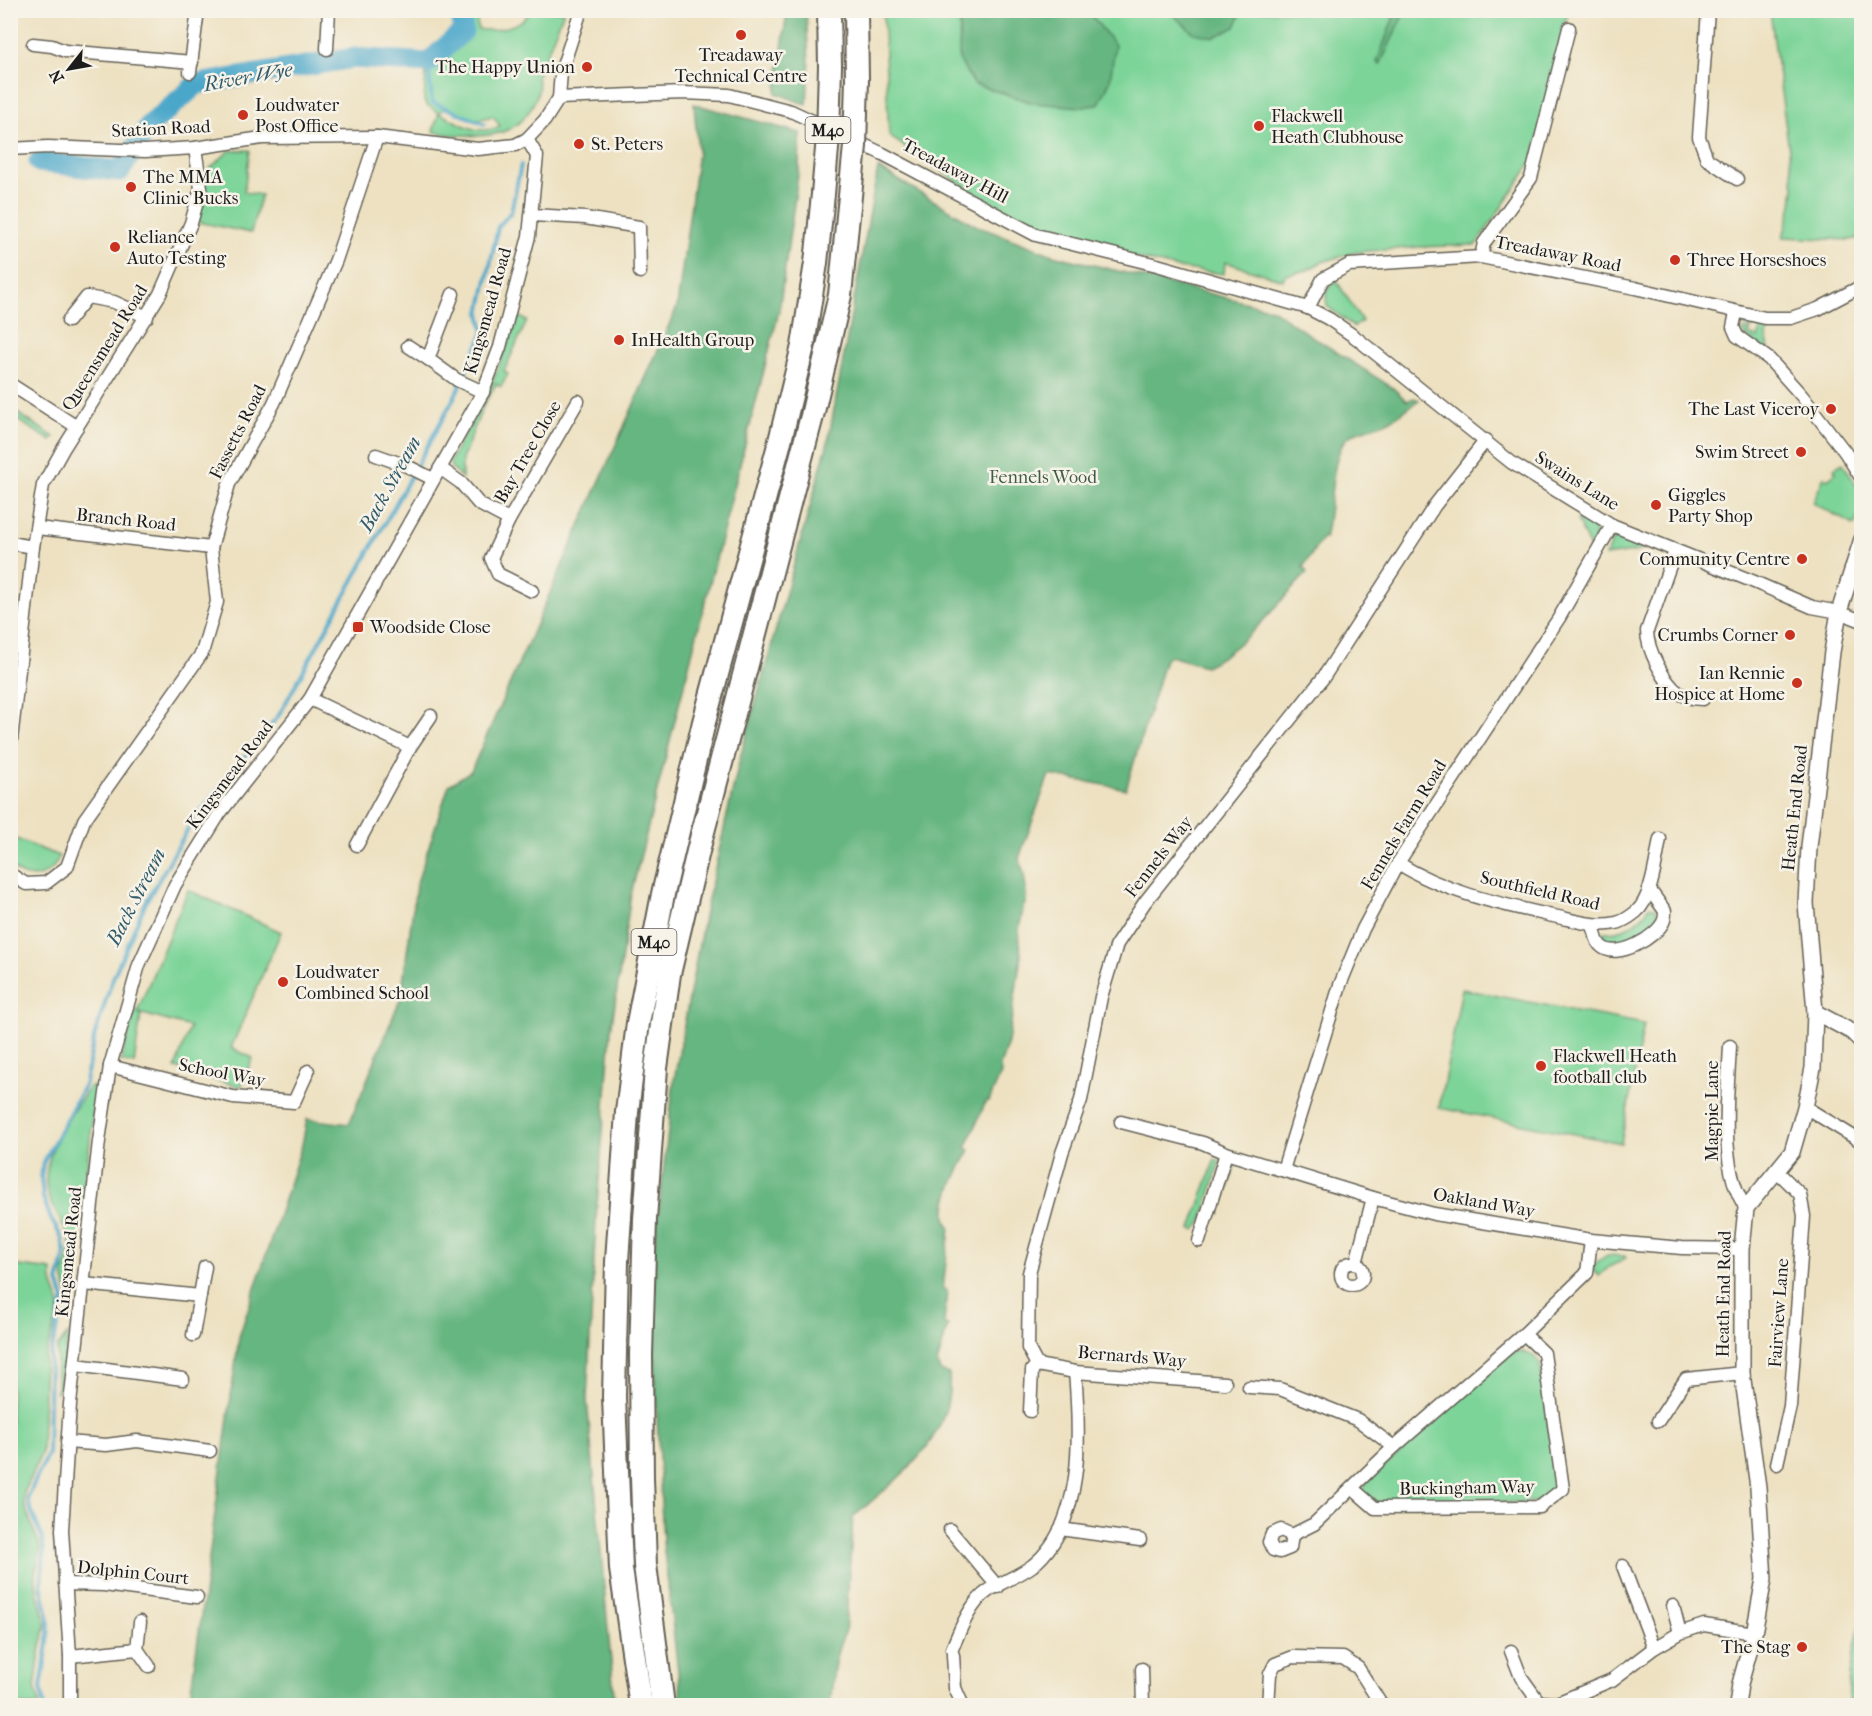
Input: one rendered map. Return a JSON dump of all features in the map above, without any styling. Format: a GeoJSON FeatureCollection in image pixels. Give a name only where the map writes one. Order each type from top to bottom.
{"type":"FeatureCollection","features":[{"type":"Feature","properties":{"kind":"highway","name":"M40"},"geometry":{"type":"LineString","coordinates":[[641,1706],[621,1569],[614,1397],[618,1261],[631,1078],[638,1023],[663,894],[705,722],[776,457],[803,346],[816,263],[828,137],[829,10]]}},
{"type":"Feature","properties":{"kind":"highway","name":"M40"},"geometry":{"type":"LineString","coordinates":[[663,1706],[645,1565],[642,1467],[641,1355],[645,1219],[656,1068],[669,974],[699,847],[810,428],[840,295],[855,146],[856,10]]}},
{"type":"Feature","properties":{"kind":"street"},"geometry":{"type":"LineString","coordinates":[[33,44],[52,46],[65,51],[191,67],[198,10]]}},
{"type":"Feature","properties":{"kind":"street"},"geometry":{"type":"LineString","coordinates":[[327,49],[330,10]]}},
{"type":"Feature","properties":{"kind":"street"},"geometry":{"type":"LineString","coordinates":[[526,138],[545,120],[560,98],[561,72],[580,10]]}},
{"type":"Feature","properties":{"kind":"street"},"geometry":{"type":"LineString","coordinates":[[1708,10],[1699,137],[1707,159],[1737,179]]}},
{"type":"Feature","properties":{"kind":"street"},"geometry":{"type":"LineString","coordinates":[[1481,257],[1484,243],[1531,178],[1569,28]]}},
{"type":"Feature","properties":{"kind":"street","name":"Treadaway Hill"},"geometry":{"type":"LineString","coordinates":[[560,98],[683,93],[729,95],[791,111],[884,154],[1036,235],[1308,308],[1329,320]]}},
{"type":"Feature","properties":{"kind":"street","name":"Station Road"},"geometry":{"type":"LineString","coordinates":[[10,149],[48,147],[145,151],[195,148],[262,138],[377,137],[478,149],[514,145],[526,138]]}},
{"type":"Feature","properties":{"kind":"street","name":"Fassetts Road"},"geometry":{"type":"LineString","coordinates":[[10,874],[27,884],[46,883],[67,867],[84,820],[202,653],[217,602],[211,548],[230,484],[274,403],[336,260],[377,137]]}},
{"type":"Feature","properties":{"kind":"street","name":"Kingsmead Road"},"geometry":{"type":"LineString","coordinates":[[70,1706],[70,1656],[62,1530],[67,1442],[99,1141],[110,1066],[139,964],[176,885],[220,813],[310,699],[483,392],[500,347],[529,236],[537,156],[526,138]]}},
{"type":"Feature","properties":{"kind":"street","name":"Queensmead Road"},"geometry":{"type":"LineString","coordinates":[[10,749],[33,547],[43,485],[160,294],[191,223],[201,188],[195,148]]}},
{"type":"Feature","properties":{"kind":"street"},"geometry":{"type":"LineString","coordinates":[[532,215],[585,218],[639,227],[640,272]]}},
{"type":"Feature","properties":{"kind":"street","name":"Treadaway Road"},"geometry":{"type":"LineString","coordinates":[[1308,308],[1323,279],[1349,265],[1481,257],[1635,288],[1765,318],[1791,318],[1818,309],[1862,286]]}},
{"type":"Feature","properties":{"kind":"street"},"geometry":{"type":"LineString","coordinates":[[428,359],[453,294]]}},
{"type":"Feature","properties":{"kind":"street"},"geometry":{"type":"LineString","coordinates":[[68,321],[87,297],[114,302],[147,317]]}},
{"type":"Feature","properties":{"kind":"street"},"geometry":{"type":"LineString","coordinates":[[1737,313],[1733,327],[1737,336],[1769,359],[1802,396],[1845,452],[1862,479]]}},
{"type":"Feature","properties":{"kind":"street","name":"Swains Lane"},"geometry":{"type":"LineString","coordinates":[[1329,320],[1355,337],[1512,463],[1612,525],[1812,607],[1839,612],[1862,621]]}},
{"type":"Feature","properties":{"kind":"street"},"geometry":{"type":"LineString","coordinates":[[408,346],[457,380],[483,392]]}},
{"type":"Feature","properties":{"kind":"street"},"geometry":{"type":"LineString","coordinates":[[10,384],[77,427]]}},
{"type":"Feature","properties":{"kind":"street","name":"Bay Tree Close"},"geometry":{"type":"LineString","coordinates":[[532,591],[498,574],[491,558],[509,520],[578,400]]}},
{"type":"Feature","properties":{"kind":"street","name":"Fennels Way"},"geometry":{"type":"LineString","coordinates":[[1037,1365],[1028,1348],[1029,1273],[1062,1153],[1081,1100],[1101,997],[1117,944],[1145,902],[1323,678],[1435,505],[1485,440]]}},
{"type":"Feature","properties":{"kind":"street"},"geometry":{"type":"LineString","coordinates":[[376,455],[407,466],[433,479]]}},
{"type":"Feature","properties":{"kind":"street","name":"Bay Tree Close"},"geometry":{"type":"LineString","coordinates":[[440,468],[461,483],[479,504],[509,520]]}},
{"type":"Feature","properties":{"kind":"street","name":"Fennels Farm Road"},"geometry":{"type":"LineString","coordinates":[[1283,1170],[1340,985],[1363,930],[1398,863],[1559,618],[1612,525]]}},
{"type":"Feature","properties":{"kind":"street","name":"Branch Road"},"geometry":{"type":"LineString","coordinates":[[37,528],[211,548]]}},
{"type":"Feature","properties":{"kind":"street","name":"Heath End Road"},"geometry":{"type":"LineString","coordinates":[[1737,1706],[1764,1579],[1763,1541],[1742,1373],[1742,1249],[1746,1208],[1778,1172],[1792,1152],[1813,1068],[1815,1012],[1806,903],[1809,848],[1832,652],[1839,612],[1862,539]]}},
{"type":"Feature","properties":{"kind":"street"},"geometry":{"type":"LineString","coordinates":[[10,543],[33,547]]}},
{"type":"Feature","properties":{"kind":"street"},"geometry":{"type":"LineString","coordinates":[[1675,551],[1649,624],[1647,641],[1665,678],[1674,689],[1682,695],[1702,699]]}},
{"type":"Feature","properties":{"kind":"street"},"geometry":{"type":"LineString","coordinates":[[310,699],[410,747]]}},
{"type":"Feature","properties":{"kind":"street"},"geometry":{"type":"LineString","coordinates":[[357,845],[410,747],[431,716]]}},
{"type":"Feature","properties":{"kind":"street","name":"Southfield Road"},"geometry":{"type":"LineString","coordinates":[[1398,863],[1414,873],[1492,903],[1593,924],[1618,923],[1637,911],[1649,889],[1660,839]]}},
{"type":"Feature","properties":{"kind":"street"},"geometry":{"type":"LineString","coordinates":[[1593,924],[1599,945],[1609,951],[1619,952],[1636,945],[1655,932],[1664,921],[1665,911],[1649,889]]}},
{"type":"Feature","properties":{"kind":"street"},"geometry":{"type":"LineString","coordinates":[[1815,1012],[1852,1032],[1862,1042]]}},
{"type":"Feature","properties":{"kind":"street","name":"Magpie Lane"},"geometry":{"type":"LineString","coordinates":[[1730,1046],[1727,1120],[1730,1171],[1737,1196],[1746,1208]]}},
{"type":"Feature","properties":{"kind":"street","name":"School Way"},"geometry":{"type":"LineString","coordinates":[[110,1066],[233,1097],[294,1102],[309,1071]]}},
{"type":"Feature","properties":{"kind":"street"},"geometry":{"type":"LineString","coordinates":[[1805,1107],[1862,1142]]}},
{"type":"Feature","properties":{"kind":"street","name":"Oakland Way"},"geometry":{"type":"LineString","coordinates":[[1121,1122],[1203,1143],[1226,1153],[1373,1198],[1434,1214],[1591,1240],[1682,1248],[1742,1249]]}},
{"type":"Feature","properties":{"kind":"street"},"geometry":{"type":"LineString","coordinates":[[1199,1241],[1226,1153]]}},
{"type":"Feature","properties":{"kind":"street","name":"Fairview Lane"},"geometry":{"type":"LineString","coordinates":[[1777,1464],[1790,1406],[1804,1216],[1800,1194],[1778,1172]]}},
{"type":"Feature","properties":{"kind":"street"},"geometry":{"type":"LineString","coordinates":[[1356,1263],[1373,1198]]}},
{"type":"Feature","properties":{"kind":"street","name":"Buckingham Way"},"geometry":{"type":"LineString","coordinates":[[1292,1535],[1314,1524],[1394,1447],[1524,1334],[1587,1273],[1591,1240]]}},
{"type":"Feature","properties":{"kind":"street"},"geometry":{"type":"LineString","coordinates":[[193,1335],[205,1267]]}},
{"type":"Feature","properties":{"kind":"street"},"geometry":{"type":"LineString","coordinates":[[84,1284],[200,1296]]}},
{"type":"Feature","properties":{"kind":"street","name":"Buckingham Way"},"geometry":{"type":"LineString","coordinates":[[1352,1488],[1375,1508],[1540,1507],[1563,1489],[1544,1353],[1524,1334]]}},
{"type":"Feature","properties":{"kind":"street"},"geometry":{"type":"LineString","coordinates":[[76,1365],[183,1379]]}},
{"type":"Feature","properties":{"kind":"street"},"geometry":{"type":"LineString","coordinates":[[1030,1411],[1032,1370],[1037,1365]]}},
{"type":"Feature","properties":{"kind":"street","name":"Bernards Way"},"geometry":{"type":"LineString","coordinates":[[1037,1365],[1075,1372],[1225,1383]]}},
{"type":"Feature","properties":{"kind":"street"},"geometry":{"type":"LineString","coordinates":[[963,1706],[955,1688],[952,1652],[966,1617],[987,1592],[1032,1566],[1053,1545],[1060,1529],[1075,1483],[1078,1413],[1075,1372]]}},
{"type":"Feature","properties":{"kind":"street"},"geometry":{"type":"LineString","coordinates":[[1658,1421],[1686,1379],[1742,1373]]}},
{"type":"Feature","properties":{"kind":"street"},"geometry":{"type":"LineString","coordinates":[[1249,1387],[1280,1389],[1358,1420],[1394,1447]]}},
{"type":"Feature","properties":{"kind":"street"},"geometry":{"type":"LineString","coordinates":[[67,1442],[106,1445],[137,1441],[210,1451]]}},
{"type":"Feature","properties":{"kind":"street"},"geometry":{"type":"LineString","coordinates":[[1060,1529],[1140,1540]]}},
{"type":"Feature","properties":{"kind":"street"},"geometry":{"type":"LineString","coordinates":[[950,1530],[998,1587]]}},
{"type":"Feature","properties":{"kind":"street"},"geometry":{"type":"LineString","coordinates":[[1623,1566],[1654,1648]]}},
{"type":"Feature","properties":{"kind":"street","name":"Dolphin Court"},"geometry":{"type":"LineString","coordinates":[[65,1584],[104,1585],[197,1597]]}},
{"type":"Feature","properties":{"kind":"street"},"geometry":{"type":"LineString","coordinates":[[1673,1606],[1680,1633]]}},
{"type":"Feature","properties":{"kind":"street"},"geometry":{"type":"LineString","coordinates":[[140,1622],[137,1649],[149,1666]]}},
{"type":"Feature","properties":{"kind":"street"},"geometry":{"type":"LineString","coordinates":[[1511,1652],[1521,1677],[1539,1702],[1557,1703],[1611,1680],[1654,1648],[1680,1633],[1704,1625],[1754,1633]]}},
{"type":"Feature","properties":{"kind":"street"},"geometry":{"type":"LineString","coordinates":[[70,1656],[137,1649]]}},
{"type":"Feature","properties":{"kind":"street"},"geometry":{"type":"LineString","coordinates":[[1268,1706],[1270,1674],[1275,1664],[1293,1657],[1343,1658],[1358,1668],[1382,1706]]}},
{"type":"Feature","properties":{"kind":"street"},"geometry":{"type":"LineString","coordinates":[[1142,1669],[1143,1706]]}},
{"type":"Feature","properties":{"kind":"green space"},"geometry":{"type":"Polygon","coordinates":[[[462,11],[476,11],[478,29],[491,30],[514,25],[521,21],[529,11],[564,11],[537,78],[539,89],[535,100],[522,120],[505,131],[473,136],[433,131],[439,113],[424,101],[426,71],[451,42],[462,11]],[[446,108],[439,113],[469,127],[484,130],[500,126],[493,116],[474,121],[446,108]]]}},
{"type":"Feature","properties":{"kind":"green space"},"geometry":{"type":"Polygon","coordinates":[[[787,11],[806,11],[809,64],[807,105],[776,93],[787,11]]]}},
{"type":"Feature","properties":{"kind":"green space"},"geometry":{"type":"Polygon","coordinates":[[[883,11],[1572,11],[1565,20],[1559,57],[1533,161],[1476,245],[1357,252],[1322,262],[1307,270],[1285,275],[1283,280],[1225,262],[1224,274],[1178,268],[1047,237],[971,197],[973,192],[889,136],[883,11]]]}},
{"type":"Feature","properties":{"kind":"green space"},"geometry":{"type":"Polygon","coordinates":[[[960,11],[1088,11],[1115,45],[1110,81],[1099,104],[1084,107],[1033,103],[974,84],[959,60],[960,11]]]}},
{"type":"Feature","properties":{"kind":"green space"},"geometry":{"type":"Polygon","coordinates":[[[1170,11],[1242,11],[1235,27],[1214,37],[1194,33],[1170,11]]]}},
{"type":"Feature","properties":{"kind":"green space"},"geometry":{"type":"Polygon","coordinates":[[[1396,11],[1405,11],[1380,65],[1377,62],[1396,11]]]}},
{"type":"Feature","properties":{"kind":"green space"},"geometry":{"type":"Polygon","coordinates":[[[1770,11],[1861,11],[1861,238],[1850,240],[1783,237],[1792,205],[1794,187],[1770,11]]]}},
{"type":"Feature","properties":{"kind":"green space"},"geometry":{"type":"Polygon","coordinates":[[[694,104],[800,133],[799,168],[779,311],[631,894],[611,1031],[596,1219],[587,1400],[615,1705],[189,1705],[239,1337],[302,1145],[307,1119],[349,1124],[401,997],[416,886],[449,785],[471,771],[677,307],[698,152],[694,104]]]}},
{"type":"Feature","properties":{"kind":"green space"},"geometry":{"type":"Polygon","coordinates":[[[250,150],[244,192],[261,195],[251,233],[198,222],[207,171],[229,151],[250,150]]]}},
{"type":"Feature","properties":{"kind":"green space","name":"Fennels Wood"},"geometry":{"type":"Polygon","coordinates":[[[878,168],[977,226],[1053,255],[1272,309],[1393,388],[1407,401],[1414,398],[1419,400],[1389,421],[1355,433],[1346,439],[1341,447],[1334,472],[1325,538],[1323,537],[1303,567],[1307,573],[1259,624],[1233,649],[1205,666],[1170,656],[1165,659],[1126,789],[1049,775],[1019,858],[1025,881],[1026,904],[1024,904],[1019,929],[1021,957],[1008,1042],[1000,1066],[1001,1074],[989,1101],[986,1101],[966,1148],[970,1150],[951,1188],[946,1210],[946,1219],[950,1227],[943,1289],[947,1290],[944,1324],[948,1325],[937,1364],[940,1371],[949,1374],[948,1397],[943,1418],[933,1438],[920,1456],[853,1517],[845,1633],[836,1659],[830,1705],[682,1706],[663,1542],[654,1355],[654,1250],[674,1080],[704,917],[740,758],[828,442],[878,168]]]}},
{"type":"Feature","properties":{"kind":"green space"},"geometry":{"type":"Polygon","coordinates":[[[1336,280],[1362,321],[1354,327],[1327,306],[1327,292],[1336,280]]]}},
{"type":"Feature","properties":{"kind":"green space"},"geometry":{"type":"Polygon","coordinates":[[[519,316],[527,321],[504,371],[508,374],[501,387],[496,384],[483,407],[462,459],[462,478],[451,468],[450,461],[488,393],[519,316]]]}},
{"type":"Feature","properties":{"kind":"green space"},"geometry":{"type":"Polygon","coordinates":[[[1746,323],[1770,324],[1766,336],[1770,353],[1744,335],[1744,330],[1750,331],[1749,335],[1758,338],[1761,329],[1752,325],[1751,329],[1744,325],[1746,323]]]}},
{"type":"Feature","properties":{"kind":"green space"},"geometry":{"type":"Polygon","coordinates":[[[11,409],[54,437],[51,441],[11,416],[11,409]]]}},
{"type":"Feature","properties":{"kind":"green space"},"geometry":{"type":"Polygon","coordinates":[[[1843,463],[1861,500],[1859,516],[1854,525],[1813,503],[1824,477],[1827,480],[1836,472],[1834,468],[1843,463]]]}},
{"type":"Feature","properties":{"kind":"green space"},"geometry":{"type":"Polygon","coordinates":[[[1580,517],[1594,530],[1595,538],[1590,548],[1577,520],[1580,517]]]}},
{"type":"Feature","properties":{"kind":"green space"},"geometry":{"type":"Polygon","coordinates":[[[1619,539],[1642,548],[1639,551],[1605,556],[1613,540],[1619,539]]]}},
{"type":"Feature","properties":{"kind":"green space"},"geometry":{"type":"Polygon","coordinates":[[[11,837],[59,856],[56,864],[45,874],[30,877],[23,875],[11,865],[11,837]]]}},
{"type":"Feature","properties":{"kind":"green space"},"geometry":{"type":"Polygon","coordinates":[[[188,890],[281,932],[231,1048],[253,1058],[241,1087],[175,1068],[190,1027],[139,1013],[141,1015],[134,1064],[121,1061],[134,1012],[137,1012],[188,890]]]}},
{"type":"Feature","properties":{"kind":"green space"},"geometry":{"type":"Polygon","coordinates":[[[1650,906],[1656,908],[1658,920],[1640,936],[1624,945],[1616,946],[1603,939],[1603,932],[1618,931],[1630,926],[1650,906]]]}},
{"type":"Feature","properties":{"kind":"green space","name":"Flackwell Heath football club"},"geometry":{"type":"Polygon","coordinates":[[[1462,989],[1644,1024],[1621,1143],[1439,1108],[1462,989]]]}},
{"type":"Feature","properties":{"kind":"green space"},"geometry":{"type":"Polygon","coordinates":[[[90,1086],[96,1087],[73,1293],[67,1292],[63,1275],[70,1254],[70,1243],[50,1201],[46,1186],[47,1171],[50,1156],[64,1126],[90,1086]]]}},
{"type":"Feature","properties":{"kind":"green space"},"geometry":{"type":"Polygon","coordinates":[[[1215,1159],[1220,1161],[1202,1221],[1195,1230],[1191,1229],[1215,1159]]]}},
{"type":"Feature","properties":{"kind":"green space"},"geometry":{"type":"Polygon","coordinates":[[[1235,1166],[1220,1214],[1214,1209],[1226,1170],[1235,1166]]]}},
{"type":"Feature","properties":{"kind":"green space"},"geometry":{"type":"Polygon","coordinates":[[[1607,1255],[1625,1256],[1626,1258],[1609,1267],[1599,1276],[1592,1270],[1593,1265],[1607,1255]]]}},
{"type":"Feature","properties":{"kind":"green space"},"geometry":{"type":"Polygon","coordinates":[[[11,1265],[52,1270],[52,1280],[59,1303],[45,1355],[42,1452],[24,1493],[24,1504],[39,1544],[40,1552],[35,1573],[37,1591],[46,1624],[35,1687],[40,1705],[11,1705],[11,1265]]]}},
{"type":"Feature","properties":{"kind":"green space"},"geometry":{"type":"Polygon","coordinates":[[[68,1334],[61,1388],[57,1393],[57,1348],[68,1334]]]}},
{"type":"Feature","properties":{"kind":"green space"},"geometry":{"type":"Polygon","coordinates":[[[1521,1351],[1534,1356],[1540,1364],[1557,1493],[1547,1502],[1370,1505],[1363,1495],[1363,1488],[1367,1482],[1513,1352],[1521,1351]]]}},
{"type":"Feature","properties":{"kind":"green space"},"geometry":{"type":"Polygon","coordinates":[[[1861,1617],[1861,1705],[1848,1705],[1850,1674],[1861,1617]]]}},
{"type":"Feature","properties":{"kind":"waterway","name":"River Wye"},"geometry":{"type":"LineString","coordinates":[[39,162],[120,171],[149,126],[197,84],[354,58],[428,63],[463,31],[461,10]]}},
{"type":"Feature","properties":{"kind":"waterway"},"geometry":{"type":"LineString","coordinates":[[428,63],[432,102],[484,124]]}},
{"type":"Feature","properties":{"kind":"waterway","name":"Back Stream"},"geometry":{"type":"LineString","coordinates":[[44,1706],[41,1687],[49,1620],[41,1585],[44,1552],[42,1537],[28,1497],[48,1453],[50,1356],[64,1299],[58,1282],[65,1253],[62,1238],[51,1219],[43,1197],[41,1177],[43,1163],[84,1086],[95,1034],[113,978],[145,904],[192,822],[279,715],[454,398],[484,332],[480,313],[498,227],[511,212],[521,165]]}},
{"type":"Feature","properties":{"kind":"place","name":"Treadaway Technical Centre"},"geometry":{"type":"Point","coordinates":[741,35]}},
{"type":"Feature","properties":{"kind":"place","name":"The Happy Union"},"geometry":{"type":"Point","coordinates":[587,67]}},
{"type":"Feature","properties":{"kind":"place","name":"Loudwater Post Office"},"geometry":{"type":"Point","coordinates":[243,115]}},
{"type":"Feature","properties":{"kind":"place","name":"Flackwell Heath Clubhouse"},"geometry":{"type":"Point","coordinates":[1259,126]}},
{"type":"Feature","properties":{"kind":"place","name":"St. Peters"},"geometry":{"type":"Point","coordinates":[579,144]}},
{"type":"Feature","properties":{"kind":"place","name":"The MMA Clinic Bucks"},"geometry":{"type":"Point","coordinates":[131,187]}},
{"type":"Feature","properties":{"kind":"place","name":"Reliance Auto Testing"},"geometry":{"type":"Point","coordinates":[115,247]}},
{"type":"Feature","properties":{"kind":"place","name":"Three Horseshoes"},"geometry":{"type":"Point","coordinates":[1675,260]}},
{"type":"Feature","properties":{"kind":"place","name":"InHealth Group"},"geometry":{"type":"Point","coordinates":[619,340]}},
{"type":"Feature","properties":{"kind":"place","name":"The Last Viceroy"},"geometry":{"type":"Point","coordinates":[1831,409]}},
{"type":"Feature","properties":{"kind":"place","name":"Swim Street"},"geometry":{"type":"Point","coordinates":[1801,452]}},
{"type":"Feature","properties":{"kind":"place","name":"Giggles Party Shop"},"geometry":{"type":"Point","coordinates":[1656,505]}},
{"type":"Feature","properties":{"kind":"place","name":"Community Centre"},"geometry":{"type":"Point","coordinates":[1802,559]}},
{"type":"Feature","properties":{"kind":"place","name":"Woodside Close"},"geometry":{"type":"Point","coordinates":[358,627]}},
{"type":"Feature","properties":{"kind":"place","name":"Crumbs Corner"},"geometry":{"type":"Point","coordinates":[1790,635]}},
{"type":"Feature","properties":{"kind":"place","name":"Ian Rennie Hospice at Home"},"geometry":{"type":"Point","coordinates":[1797,683]}},
{"type":"Feature","properties":{"kind":"place","name":"Loudwater Combined School"},"geometry":{"type":"Point","coordinates":[283,982]}},
{"type":"Feature","properties":{"kind":"place","name":"Flackwell Heath football club"},"geometry":{"type":"Point","coordinates":[1541,1066]}},
{"type":"Feature","properties":{"kind":"place","name":"The Stag"},"geometry":{"type":"Point","coordinates":[1802,1647]}}]}
